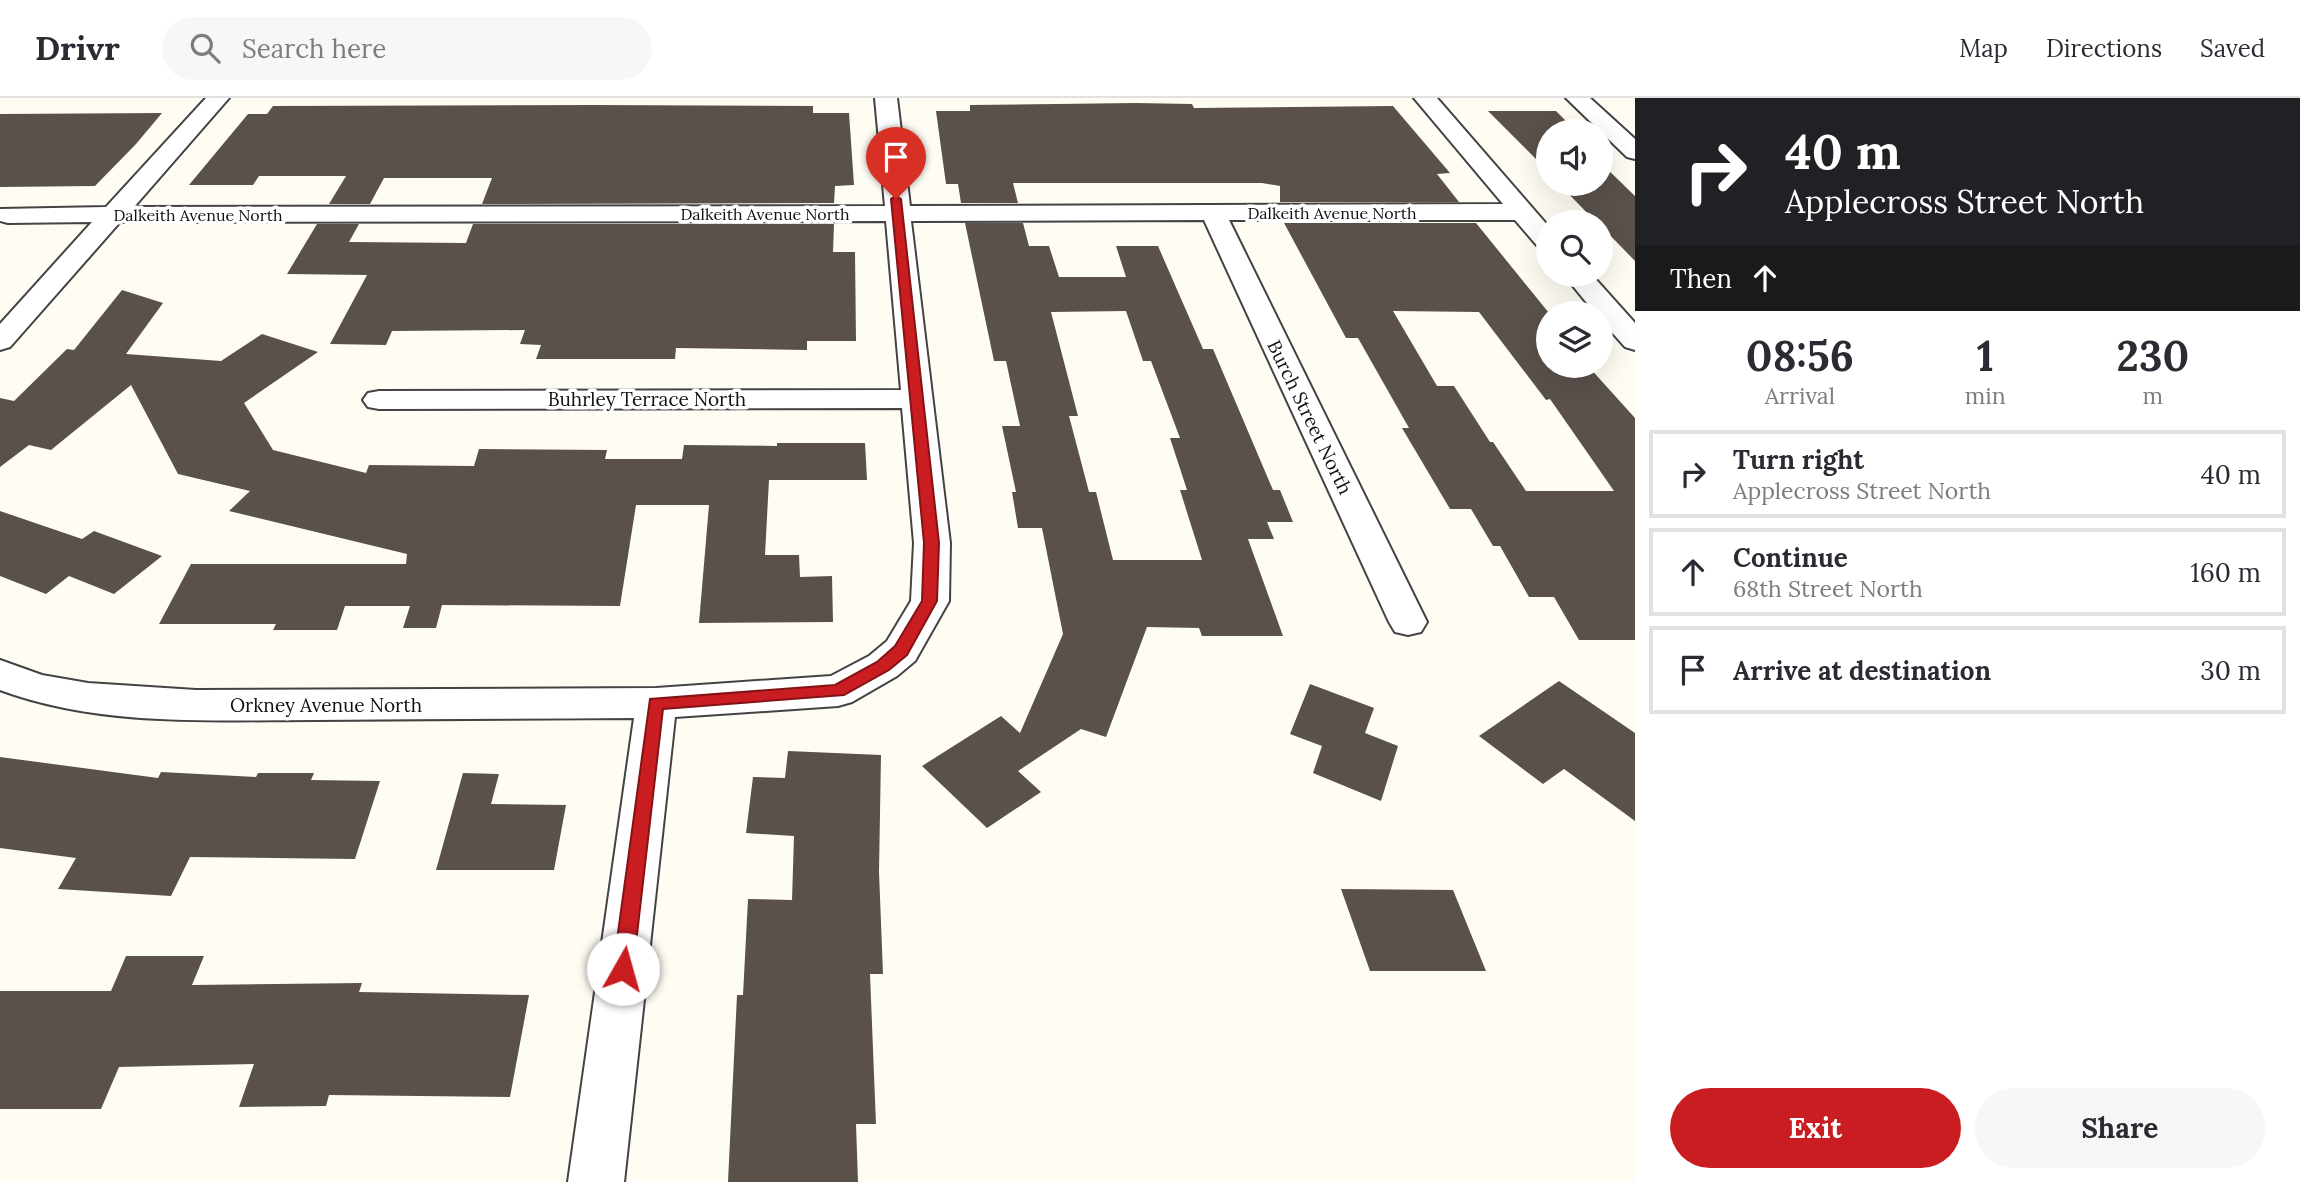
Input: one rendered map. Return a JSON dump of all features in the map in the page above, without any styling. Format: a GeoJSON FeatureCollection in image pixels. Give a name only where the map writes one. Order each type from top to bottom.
{"type":"FeatureCollection","features":[{"type":"Feature","properties":{"kind":"street"},"geometry":{"type":"LineString","coordinates":[[0,341],[218,98]]}},
{"type":"Feature","properties":{"kind":"street","name":"Orkney Avenue North"},"geometry":{"type":"LineString","coordinates":[[0,675],[39,689],[88,698],[196,705],[656,703],[838,691],[883,666],[901,650],[930,601],[932,543],[915,399],[886,98]]}},
{"type":"Feature","properties":{"kind":"street"},"geometry":{"type":"LineString","coordinates":[[1425,98],[1536,228]]}},
{"type":"Feature","properties":{"kind":"street"},"geometry":{"type":"LineString","coordinates":[[1577,98],[1635,152]]}},
{"type":"Feature","properties":{"kind":"street","name":"Dalkeith Avenue North"},"geometry":{"type":"LineString","coordinates":[[8,215],[1522,212]]}},
{"type":"Feature","properties":{"kind":"street","name":"Burch Street North"},"geometry":{"type":"LineString","coordinates":[[1213,213],[1408,622]]}},
{"type":"Feature","properties":{"kind":"street"},"geometry":{"type":"LineString","coordinates":[[1588,287],[1635,341]]}},
{"type":"Feature","properties":{"kind":"street","name":"Buhrley Terrace North"},"geometry":{"type":"LineString","coordinates":[[379,400],[915,399]]}},
{"type":"Feature","properties":{"kind":"street"},"geometry":{"type":"LineString","coordinates":[[596,1182],[656,703]]}},
{"type":"Feature","properties":{"kind":"building"},"geometry":{"type":"Polygon","coordinates":[[[1192,104],[1194,108],[1393,106],[1450,173],[1437,174],[1459,202],[1280,202],[1280,186],[1262,183],[1013,183],[1018,203],[961,203],[958,184],[946,184],[936,111],[970,111],[970,105],[1192,104]]]}},
{"type":"Feature","properties":{"kind":"building"},"geometry":{"type":"Polygon","coordinates":[[[273,106],[813,106],[813,113],[849,113],[854,185],[835,186],[834,203],[482,204],[492,178],[384,178],[370,204],[329,204],[346,176],[259,176],[253,185],[189,185],[248,114],[267,114],[273,106]]]}},
{"type":"Feature","properties":{"kind":"building"},"geometry":{"type":"Polygon","coordinates":[[[1488,111],[1556,111],[1564,119],[1536,119],[1536,159],[1488,111]]]}},
{"type":"Feature","properties":{"kind":"building"},"geometry":{"type":"Polygon","coordinates":[[[162,113],[95,186],[0,187],[0,114],[162,113]]]}},
{"type":"Feature","properties":{"kind":"building"},"geometry":{"type":"Polygon","coordinates":[[[1613,175],[1635,196],[1635,261],[1613,238],[1613,210],[1584,210],[1571,196],[1613,196],[1613,175]]]}},
{"type":"Feature","properties":{"kind":"building"},"geometry":{"type":"Polygon","coordinates":[[[965,223],[1023,223],[1029,246],[1049,246],[1059,277],[1126,277],[1116,246],[1158,246],[1203,349],[1213,349],[1273,490],[1280,490],[1293,522],[1267,522],[1274,539],[1248,539],[1283,636],[1202,636],[1199,628],[1147,627],[1106,737],[1081,729],[1018,771],[1041,792],[987,828],[922,766],[1001,716],[1020,733],[1063,634],[1042,528],[1018,528],[1012,492],[1016,492],[1002,426],[1020,426],[1006,361],[994,361],[965,223]],[[1126,311],[1051,312],[1078,416],[1069,416],[1089,492],[1096,492],[1113,560],[1202,560],[1180,490],[1187,490],[1170,438],[1180,438],[1151,361],[1143,361],[1126,311]]]}},
{"type":"Feature","properties":{"kind":"building"},"geometry":{"type":"Polygon","coordinates":[[[1284,223],[1476,223],[1539,301],[1536,301],[1536,378],[1599,378],[1635,418],[1635,640],[1579,640],[1554,597],[1529,597],[1500,546],[1493,546],[1471,509],[1450,509],[1402,428],[1409,428],[1358,338],[1346,338],[1284,223]],[[1393,311],[1437,386],[1454,386],[1526,491],[1614,491],[1550,399],[1546,400],[1479,312],[1393,311]]]}},
{"type":"Feature","properties":{"kind":"building"},"geometry":{"type":"Polygon","coordinates":[[[317,224],[359,224],[349,242],[466,243],[473,224],[834,224],[833,252],[855,252],[856,341],[807,341],[807,350],[676,348],[675,359],[536,359],[541,345],[520,344],[525,330],[392,331],[386,345],[330,344],[367,275],[287,274],[317,224]]]}},
{"type":"Feature","properties":{"kind":"building"},"geometry":{"type":"Polygon","coordinates":[[[122,290],[163,303],[126,354],[221,361],[262,334],[318,352],[244,403],[273,450],[366,473],[369,465],[474,466],[479,449],[607,450],[605,459],[682,459],[684,445],[865,443],[867,480],[769,480],[765,555],[799,555],[800,577],[832,576],[833,622],[699,623],[709,505],[636,505],[620,606],[442,605],[436,628],[403,628],[410,606],[345,606],[337,630],[273,630],[276,624],[159,624],[191,564],[406,564],[407,554],[229,511],[250,491],[178,474],[131,385],[51,450],[29,445],[0,467],[0,398],[14,401],[67,349],[74,350],[122,290]]]}},
{"type":"Feature","properties":{"kind":"building"},"geometry":{"type":"Polygon","coordinates":[[[0,511],[82,539],[94,531],[162,556],[114,594],[69,576],[46,594],[0,576],[0,511]]]}},
{"type":"Feature","properties":{"kind":"building"},"geometry":{"type":"Polygon","coordinates":[[[1559,681],[1635,733],[1635,821],[1564,769],[1543,784],[1479,736],[1559,681]]]}},
{"type":"Feature","properties":{"kind":"building"},"geometry":{"type":"Polygon","coordinates":[[[1310,684],[1374,708],[1365,733],[1398,746],[1381,801],[1313,773],[1322,746],[1290,734],[1310,684]]]}},
{"type":"Feature","properties":{"kind":"building"},"geometry":{"type":"Polygon","coordinates":[[[788,751],[881,755],[879,872],[883,974],[870,974],[876,1124],[856,1124],[858,1182],[728,1182],[737,995],[743,995],[748,899],[792,900],[794,836],[746,833],[753,777],[785,778],[788,751]]]}},
{"type":"Feature","properties":{"kind":"building"},"geometry":{"type":"Polygon","coordinates":[[[0,757],[158,778],[161,772],[256,777],[258,773],[314,773],[311,780],[380,781],[355,859],[190,857],[171,896],[58,889],[76,858],[0,848],[0,757]]]}},
{"type":"Feature","properties":{"kind":"building"},"geometry":{"type":"Polygon","coordinates":[[[463,773],[499,774],[491,804],[566,805],[554,870],[436,870],[463,773]]]}},
{"type":"Feature","properties":{"kind":"building"},"geometry":{"type":"Polygon","coordinates":[[[1341,889],[1453,890],[1486,971],[1370,971],[1341,889]]]}},
{"type":"Feature","properties":{"kind":"building"},"geometry":{"type":"Polygon","coordinates":[[[126,956],[204,956],[192,985],[362,983],[359,992],[529,995],[510,1097],[329,1095],[326,1106],[239,1107],[254,1064],[160,1066],[119,1067],[101,1109],[0,1109],[0,991],[111,991],[126,956]]]}},
{"type":"Feature","properties":{"kind":"route"},"geometry":{"type":"LineString","coordinates":[[623,969],[656,703],[838,691],[883,666],[901,650],[930,601],[932,543],[896,199]]}}]}
